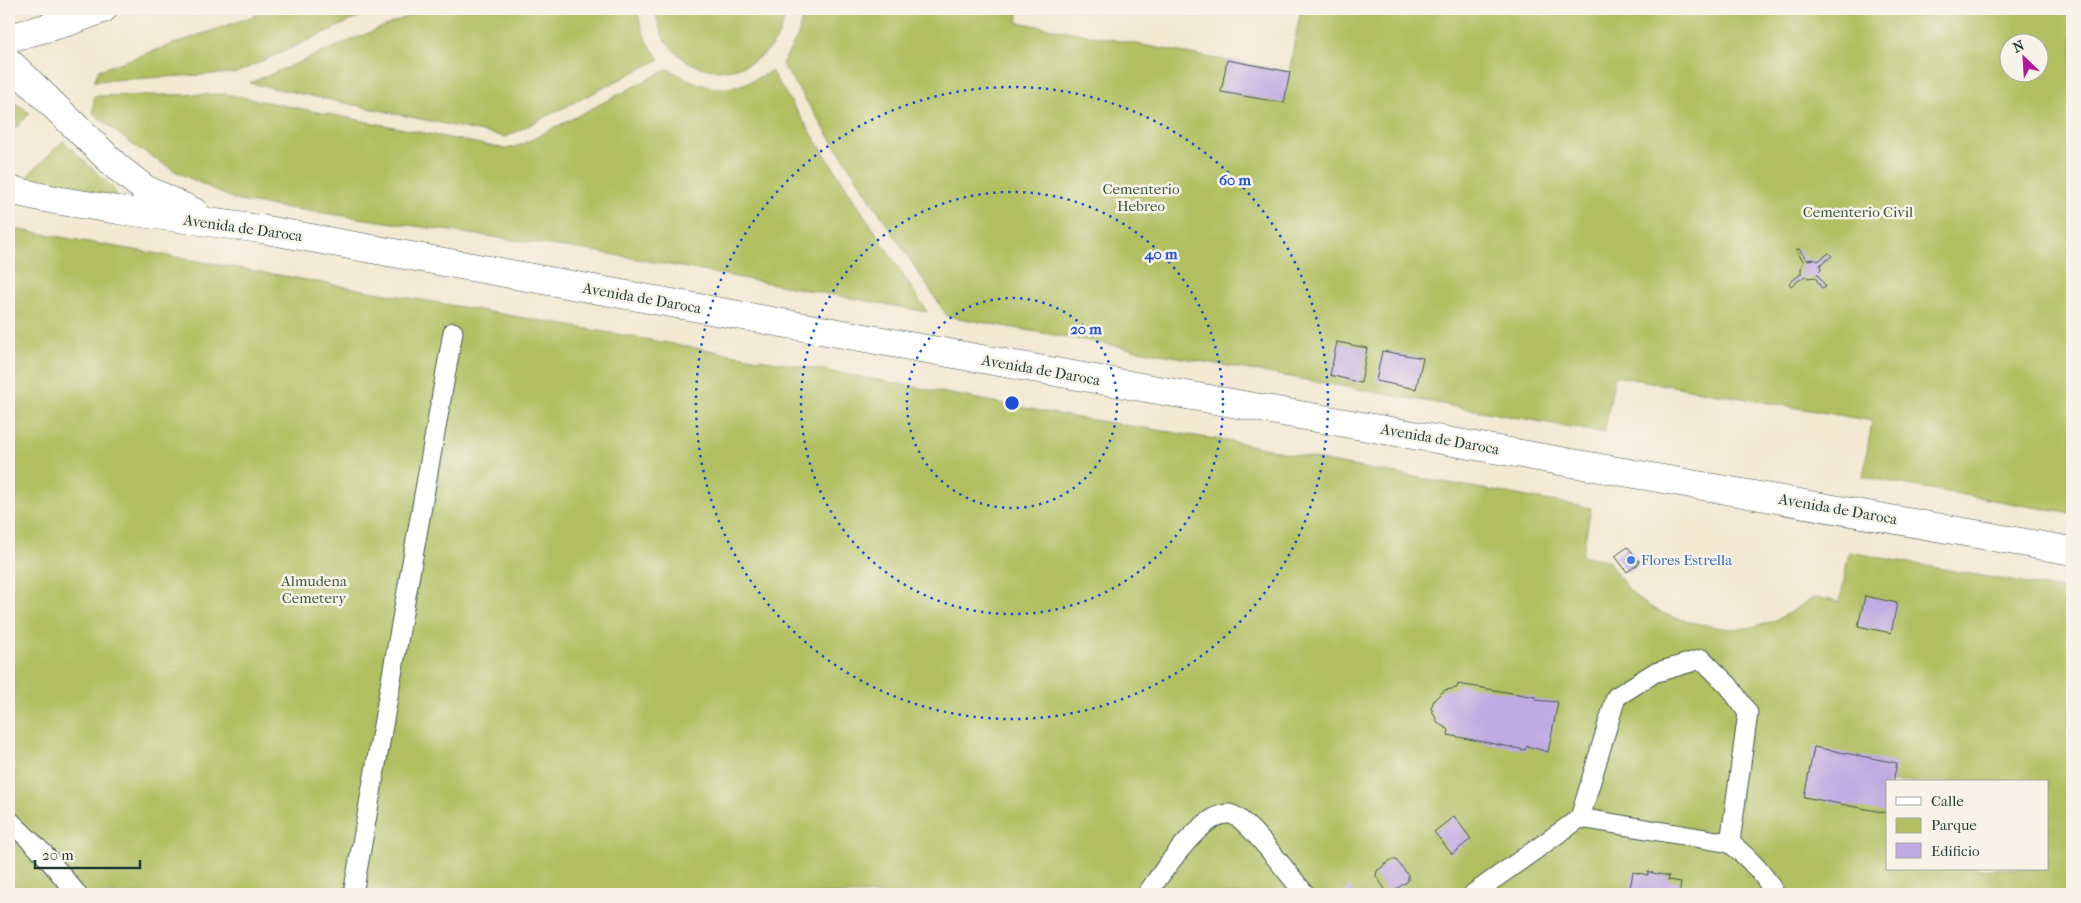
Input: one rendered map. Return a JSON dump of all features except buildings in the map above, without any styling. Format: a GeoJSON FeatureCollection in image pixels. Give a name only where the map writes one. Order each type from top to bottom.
{"type":"FeatureCollection","features":[{"type":"Feature","properties":{"kind":"street"},"geometry":{"type":"LineString","coordinates":[[9,38],[68,22],[103,9]]}},
{"type":"Feature","properties":{"kind":"street"},"geometry":{"type":"LineString","coordinates":[[9,62],[118,167],[145,188],[187,210],[261,229]]}},
{"type":"Feature","properties":{"kind":"street","name":"Avenida de Daroca"},"geometry":{"type":"LineString","coordinates":[[9,190],[100,207],[261,229],[975,358],[2072,551]]}},
{"type":"Feature","properties":{"kind":"lane"},"geometry":{"type":"LineString","coordinates":[[353,894],[453,332]]}},
{"type":"Feature","properties":{"kind":"lane"},"geometry":{"type":"LineString","coordinates":[[1473,894],[1580,818],[1616,697],[1654,673],[1702,659],[1729,686],[1748,713],[1730,843]]}},
{"type":"Feature","properties":{"kind":"lane"},"geometry":{"type":"LineString","coordinates":[[1147,894],[1195,832],[1214,818],[1230,814],[1246,823],[1305,894]]}},
{"type":"Feature","properties":{"kind":"lane"},"geometry":{"type":"LineString","coordinates":[[1580,818],[1730,843],[1767,878],[1775,894]]}},
{"type":"Feature","properties":{"kind":"lane"},"geometry":{"type":"LineString","coordinates":[[9,820],[44,854],[77,894]]}},
{"type":"Feature","properties":{"kind":"green space"},"geometry":{"type":"Polygon","coordinates":[[[274,9],[377,9],[236,73],[94,81],[99,70],[274,9]]]}},
{"type":"Feature","properties":{"kind":"green space"},"geometry":{"type":"Polygon","coordinates":[[[425,9],[638,9],[644,36],[660,59],[506,137],[250,83],[425,9]]]}},
{"type":"Feature","properties":{"kind":"green space"},"geometry":{"type":"Polygon","coordinates":[[[656,9],[786,9],[786,11],[778,36],[769,49],[753,61],[735,68],[717,70],[699,66],[683,58],[670,46],[660,29],[656,9]]]}},
{"type":"Feature","properties":{"kind":"green space","name":"Cementerio Civil"},"geometry":{"type":"Polygon","coordinates":[[[804,9],[1019,9],[1017,22],[1289,72],[1301,9],[2072,9],[2072,514],[1863,477],[1872,421],[1615,376],[1604,433],[947,316],[782,64],[798,36],[804,9]]]}},
{"type":"Feature","properties":{"kind":"green space"},"geometry":{"type":"Polygon","coordinates":[[[668,69],[696,83],[719,88],[742,84],[771,71],[927,312],[599,252],[238,201],[177,172],[130,143],[93,113],[94,96],[226,94],[506,149],[521,145],[668,69]]]}},
{"type":"Feature","properties":{"kind":"green space"},"geometry":{"type":"Polygon","coordinates":[[[9,99],[30,113],[9,135],[9,99]]]}},
{"type":"Feature","properties":{"kind":"green space"},"geometry":{"type":"Polygon","coordinates":[[[63,141],[112,187],[117,195],[70,189],[27,176],[63,141]]]}},
{"type":"Feature","properties":{"kind":"green space","name":"Almudena Cemetery"},"geometry":{"type":"Polygon","coordinates":[[[9,228],[851,375],[1067,416],[1240,443],[1335,463],[1591,508],[1582,556],[1608,560],[1627,587],[1648,606],[1674,617],[1712,626],[1737,628],[1764,624],[1786,614],[1814,597],[1840,602],[1849,552],[2072,592],[2072,894],[9,894],[9,228]]]}},
{"type":"Feature","properties":{"kind":"place","name":"Flores Estrella"},"geometry":{"type":"Point","coordinates":[1631,560]}},
{"type":"Feature","properties":{"kind":"park label","name":"Cementerio Hebreo"},"geometry":{"type":"Point","coordinates":[1141,198]}}]}
